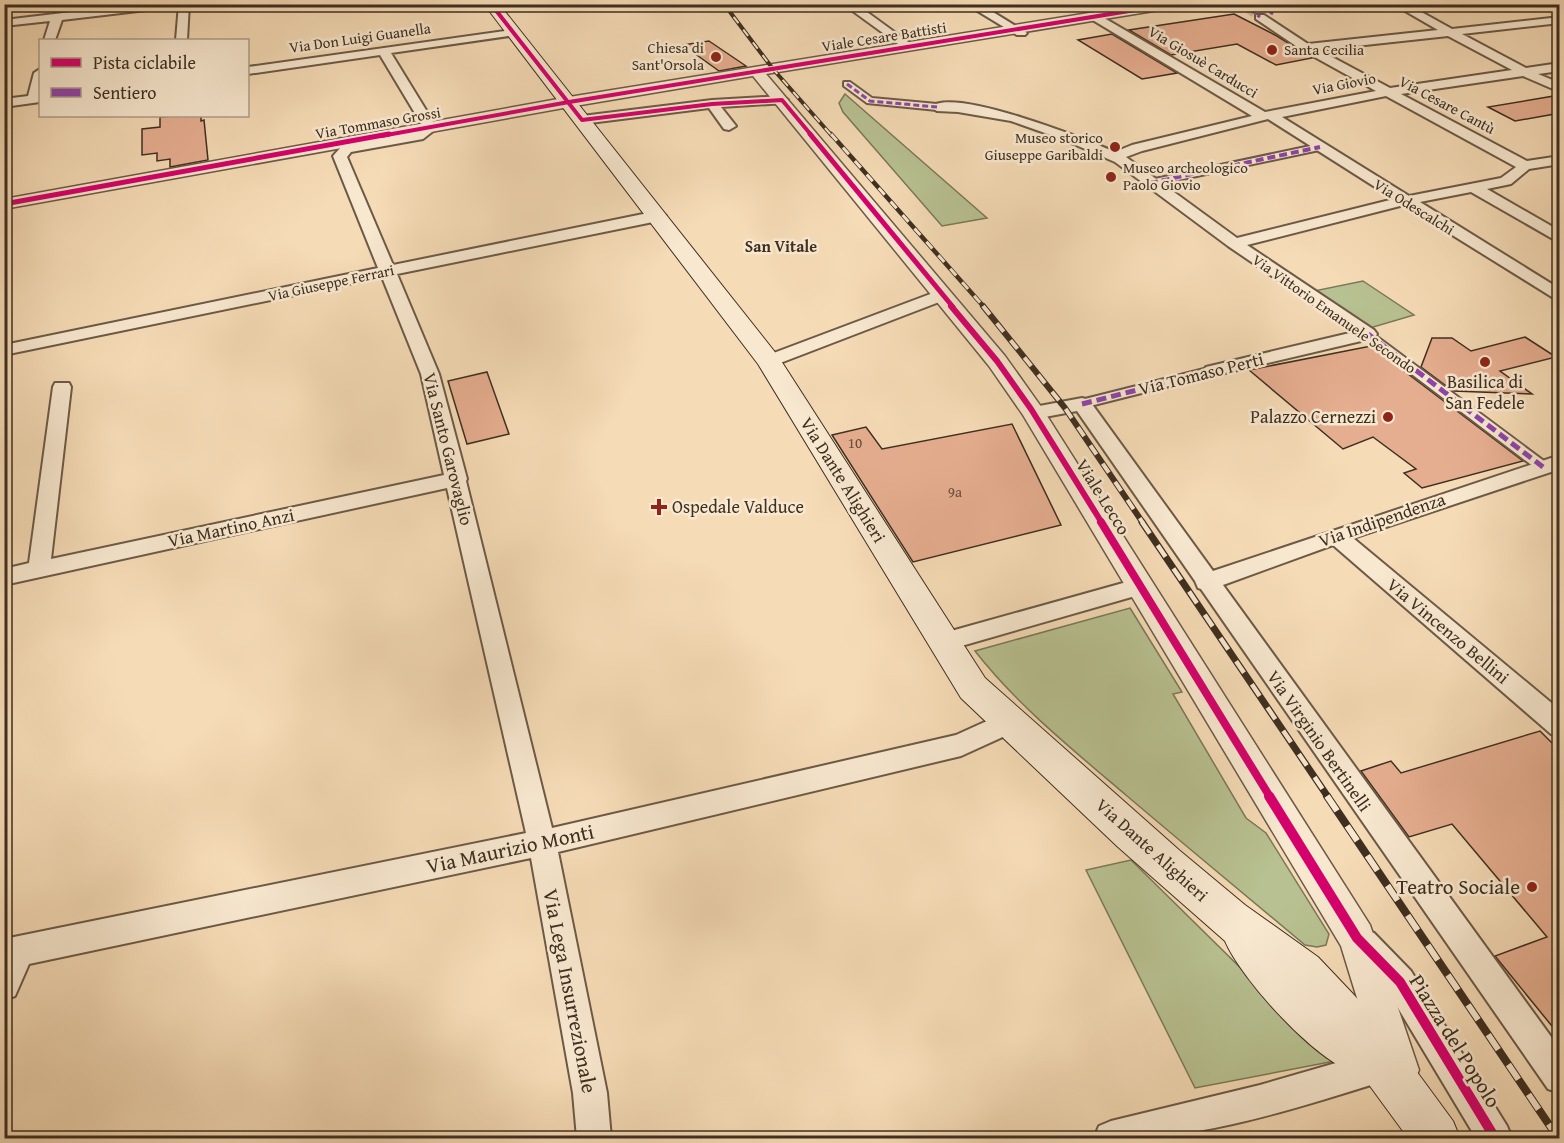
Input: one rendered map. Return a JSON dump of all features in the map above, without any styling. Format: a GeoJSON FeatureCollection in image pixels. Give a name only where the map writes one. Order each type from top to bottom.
{"type":"FeatureCollection","features":[{"type":"Feature","properties":{"kind":"main road","name":"Via Dante Alighieri"},"geometry":{"type":"LineString","coordinates":[[492,5],[769,361],[974,688],[1231,920],[1286,958],[1304,974],[1350,1022],[1409,1098]]}},
{"type":"Feature","properties":{"kind":"main road","name":"Via Dante Alighieri"},"geometry":{"type":"LineString","coordinates":[[1231,920],[1280,985],[1409,1098]]}},
{"type":"Feature","properties":{"kind":"main road"},"geometry":{"type":"LineString","coordinates":[[1409,1098],[1436,1138]]}},
{"type":"Feature","properties":{"kind":"street"},"geometry":{"type":"LineString","coordinates":[[4,23],[172,4]]}},
{"type":"Feature","properties":{"kind":"street"},"geometry":{"type":"LineString","coordinates":[[182,39],[184,4]]}},
{"type":"Feature","properties":{"kind":"street"},"geometry":{"type":"LineString","coordinates":[[848,4],[909,47]]}},
{"type":"Feature","properties":{"kind":"street"},"geometry":{"type":"LineString","coordinates":[[971,4],[1018,32]]}},
{"type":"Feature","properties":{"kind":"street","name":"Viale Cesare Battisti"},"geometry":{"type":"LineString","coordinates":[[756,71],[1018,32],[1129,8],[1172,4]]}},
{"type":"Feature","properties":{"kind":"street"},"geometry":{"type":"LineString","coordinates":[[1398,4],[1526,73],[1560,88]]}},
{"type":"Feature","properties":{"kind":"street"},"geometry":{"type":"LineString","coordinates":[[50,39],[57,17]]}},
{"type":"Feature","properties":{"kind":"street","name":"Via Giosuè Carducci"},"geometry":{"type":"LineString","coordinates":[[1095,17],[1266,116]]}},
{"type":"Feature","properties":{"kind":"street","name":"Via Cesare Cantù"},"geometry":{"type":"LineString","coordinates":[[1260,17],[1306,48],[1525,166]]}},
{"type":"Feature","properties":{"kind":"street"},"geometry":{"type":"LineString","coordinates":[[1306,48],[1560,20]]}},
{"type":"Feature","properties":{"kind":"street","name":"Via Don Luigi Guanella"},"geometry":{"type":"LineString","coordinates":[[249,69],[512,33]]}},
{"type":"Feature","properties":{"kind":"street"},"geometry":{"type":"LineString","coordinates":[[384,52],[426,129]]}},
{"type":"Feature","properties":{"kind":"street","name":"Via Giovio"},"geometry":{"type":"LineString","coordinates":[[1120,159],[1119,155],[1137,148],[1266,116],[1389,92],[1560,68]]}},
{"type":"Feature","properties":{"kind":"street","name":"Via Tommaso Grossi"},"geometry":{"type":"LineString","coordinates":[[4,204],[426,129],[575,111],[756,71]]}},
{"type":"Feature","properties":{"kind":"street","name":"Viale Lecco"},"geometry":{"type":"LineString","coordinates":[[756,71],[997,361],[1034,413],[1357,938]]}},
{"type":"Feature","properties":{"kind":"street"},"geometry":{"type":"LineString","coordinates":[[4,103],[37,98],[39,81]]}},
{"type":"Feature","properties":{"kind":"street"},"geometry":{"type":"LineString","coordinates":[[847,84],[870,101],[937,107]]}},
{"type":"Feature","properties":{"kind":"street"},"geometry":{"type":"LineString","coordinates":[[575,111],[608,117],[712,104],[782,100]]}},
{"type":"Feature","properties":{"kind":"street"},"geometry":{"type":"LineString","coordinates":[[712,104],[729,126]]}},
{"type":"Feature","properties":{"kind":"street","name":"Via Vittorio Emanuele Secondo"},"geometry":{"type":"LineString","coordinates":[[937,107],[958,108],[1014,118],[1067,136],[1120,159],[1150,183],[1368,334],[1554,469]]}},
{"type":"Feature","properties":{"kind":"street","name":"Via Odescalchi"},"geometry":{"type":"LineString","coordinates":[[1266,116],[1320,147],[1560,297]]}},
{"type":"Feature","properties":{"kind":"street","name":"Via Santo Garovaglio"},"geometry":{"type":"LineString","coordinates":[[426,129],[418,136],[347,149],[340,156],[430,374],[457,478],[542,843]]}},
{"type":"Feature","properties":{"kind":"street"},"geometry":{"type":"LineString","coordinates":[[1150,183],[1320,147]]}},
{"type":"Feature","properties":{"kind":"street"},"geometry":{"type":"LineString","coordinates":[[1234,243],[1404,201],[1506,182],[1525,166],[1560,160]]}},
{"type":"Feature","properties":{"kind":"street"},"geometry":{"type":"LineString","coordinates":[[1476,189],[1560,238]]}},
{"type":"Feature","properties":{"kind":"street","name":"Via Giuseppe Ferrari"},"geometry":{"type":"LineString","coordinates":[[4,350],[657,216]]}},
{"type":"Feature","properties":{"kind":"street"},"geometry":{"type":"LineString","coordinates":[[769,361],[941,295]]}},
{"type":"Feature","properties":{"kind":"street","name":"Via Tomaso Perti"},"geometry":{"type":"LineString","coordinates":[[1034,413],[1082,404],[1212,370],[1368,334]]}},
{"type":"Feature","properties":{"kind":"street"},"geometry":{"type":"LineString","coordinates":[[39,569],[62,387]]}},
{"type":"Feature","properties":{"kind":"street","name":"Via Virginio Bertinelli"},"geometry":{"type":"LineString","coordinates":[[1082,404],[1206,582],[1560,1077]]}},
{"type":"Feature","properties":{"kind":"street","name":"Via Indipendenza"},"geometry":{"type":"LineString","coordinates":[[1206,582],[1336,536],[1554,469]]}},
{"type":"Feature","properties":{"kind":"street","name":"Via Martino Anzi"},"geometry":{"type":"LineString","coordinates":[[4,577],[457,478]]}},
{"type":"Feature","properties":{"kind":"street","name":"Via Vincenzo Bellini"},"geometry":{"type":"LineString","coordinates":[[1336,536],[1560,726]]}},
{"type":"Feature","properties":{"kind":"street"},"geometry":{"type":"LineString","coordinates":[[944,642],[1142,586]]}},
{"type":"Feature","properties":{"kind":"street","name":"Via Maurizio Monti"},"geometry":{"type":"LineString","coordinates":[[12,952],[542,843],[961,745],[1009,722]]}},
{"type":"Feature","properties":{"kind":"street","name":"Via Lega Insurrezionale"},"geometry":{"type":"LineString","coordinates":[[542,843],[590,1093],[594,1138]]}},
{"type":"Feature","properties":{"kind":"street"},"geometry":{"type":"LineString","coordinates":[[1357,938],[1409,1098]]}},
{"type":"Feature","properties":{"kind":"street","name":"Piazza del Popolo"},"geometry":{"type":"LineString","coordinates":[[1357,938],[1400,982],[1495,1138]]}},
{"type":"Feature","properties":{"kind":"street"},"geometry":{"type":"LineString","coordinates":[[4,985],[12,952]]}},
{"type":"Feature","properties":{"kind":"street"},"geometry":{"type":"LineString","coordinates":[[1111,1138],[1260,1102],[1374,1068]]}},
{"type":"Feature","properties":{"kind":"green space"},"geometry":{"type":"Polygon","coordinates":[[[845,94],[987,218],[942,226],[843,112],[839,103],[845,94]]]}},
{"type":"Feature","properties":{"kind":"green space"},"geometry":{"type":"Polygon","coordinates":[[[1363,281],[1414,315],[1370,328],[1309,292],[1363,281]]]}},
{"type":"Feature","properties":{"kind":"green space"},"geometry":{"type":"Polygon","coordinates":[[[1130,608],[1182,692],[1173,694],[1246,818],[1266,833],[1329,934],[1326,945],[1317,947],[1305,945],[1193,852],[1047,727],[1009,690],[975,651],[1130,608]]]}},
{"type":"Feature","properties":{"kind":"green space"},"geometry":{"type":"Polygon","coordinates":[[[1131,860],[1335,1061],[1195,1088],[1086,870],[1131,860]]]}},
{"type":"Feature","properties":{"kind":"building"},"geometry":{"type":"Polygon","coordinates":[[[1234,14],[1277,36],[1312,58],[1276,65],[1237,44],[1171,55],[1129,30],[1234,14]]]}},
{"type":"Feature","properties":{"kind":"building"},"geometry":{"type":"Polygon","coordinates":[[[1112,34],[1177,73],[1142,79],[1078,40],[1112,34]]]}},
{"type":"Feature","properties":{"kind":"building","name":"Chiesa di Sant'Orsola"},"geometry":{"type":"Polygon","coordinates":[[[709,41],[746,66],[719,71],[683,45],[709,41]]]}},
{"type":"Feature","properties":{"kind":"building"},"geometry":{"type":"Polygon","coordinates":[[[1560,95],[1560,113],[1515,121],[1488,107],[1560,95]]]}},
{"type":"Feature","properties":{"kind":"building"},"geometry":{"type":"Polygon","coordinates":[[[160,117],[201,117],[201,121],[204,120],[208,160],[170,167],[170,159],[157,161],[157,153],[142,155],[142,129],[160,127],[160,117]]]}},
{"type":"Feature","properties":{"kind":"building","name":"Basilica di San Fedele"},"geometry":{"type":"Polygon","coordinates":[[[1525,337],[1556,357],[1500,371],[1532,394],[1453,391],[1421,367],[1432,338],[1452,338],[1471,351],[1525,337]]]}},
{"type":"Feature","properties":{"kind":"building","name":"Palazzo Cernezzi"},"geometry":{"type":"Polygon","coordinates":[[[1371,346],[1523,461],[1422,488],[1404,473],[1416,469],[1373,437],[1343,449],[1249,370],[1371,346]]]}},
{"type":"Feature","properties":{"kind":"building"},"geometry":{"type":"Polygon","coordinates":[[[487,372],[509,434],[467,444],[448,381],[487,372]]]}},
{"type":"Feature","properties":{"kind":"building"},"geometry":{"type":"Polygon","coordinates":[[[1012,424],[1061,525],[913,562],[832,435],[866,427],[882,449],[1012,424]]]}},
{"type":"Feature","properties":{"kind":"building","name":"Teatro Sociale"},"geometry":{"type":"Polygon","coordinates":[[[1540,731],[1560,751],[1560,1036],[1495,956],[1547,937],[1452,824],[1409,837],[1361,771],[1391,761],[1401,773],[1540,731]]]}},
{"type":"Feature","properties":{"kind":"tunnel"},"geometry":{"type":"LineString","coordinates":[[1247,8],[1260,17]]}},
{"type":"Feature","properties":{"kind":"railway"},"geometry":{"type":"LineString","coordinates":[[724,4],[773,69],[832,136]]}},
{"type":"Feature","properties":{"kind":"railway"},"geometry":{"type":"LineString","coordinates":[[831,134],[984,307]]}},
{"type":"Feature","properties":{"kind":"railway"},"geometry":{"type":"LineString","coordinates":[[983,306],[1065,408],[1143,523]]}},
{"type":"Feature","properties":{"kind":"railway"},"geometry":{"type":"LineString","coordinates":[[1142,522],[1328,797]]}},
{"type":"Feature","properties":{"kind":"railway"},"geometry":{"type":"LineString","coordinates":[[1327,796],[1558,1138]]}},
{"type":"Feature","properties":{"kind":"marked path"},"geometry":{"type":"LineString","coordinates":[[1243,4],[1260,17]]}},
{"type":"Feature","properties":{"kind":"marked path"},"geometry":{"type":"LineString","coordinates":[[847,84],[870,101],[937,107]]}},
{"type":"Feature","properties":{"kind":"marked path"},"geometry":{"type":"LineString","coordinates":[[1150,183],[1320,147]]}},
{"type":"Feature","properties":{"kind":"marked path"},"geometry":{"type":"LineString","coordinates":[[1368,334],[1543,467]]}},
{"type":"Feature","properties":{"kind":"marked path"},"geometry":{"type":"LineString","coordinates":[[1082,404],[1212,371]]}},
{"type":"Feature","properties":{"kind":"cycle path"},"geometry":{"type":"LineString","coordinates":[[491,4],[582,120],[712,104],[782,100],[997,361],[1031,409],[1357,938],[1400,982],[1495,1138]]}},
{"type":"Feature","properties":{"kind":"cycle path"},"geometry":{"type":"LineString","coordinates":[[4,204],[569,102],[1172,4]]}},
{"type":"Feature","properties":{"kind":"place","name":"Santa Cecilia"},"geometry":{"type":"Point","coordinates":[1272,50]}},
{"type":"Feature","properties":{"kind":"place","name":"Chiesa di Sant'Orsola"},"geometry":{"type":"Point","coordinates":[716,57]}},
{"type":"Feature","properties":{"kind":"place","name":"Museo storico Giuseppe Garibaldi"},"geometry":{"type":"Point","coordinates":[1115,147]}},
{"type":"Feature","properties":{"kind":"place","name":"Museo archeologico Paolo Giovio"},"geometry":{"type":"Point","coordinates":[1111,177]}},
{"type":"Feature","properties":{"kind":"place","name":"Basilica di San Fedele"},"geometry":{"type":"Point","coordinates":[1485,362]}},
{"type":"Feature","properties":{"kind":"place","name":"Palazzo Cernezzi"},"geometry":{"type":"Point","coordinates":[1388,417]}},
{"type":"Feature","properties":{"kind":"place","name":"Ospedale Valduce"},"geometry":{"type":"Point","coordinates":[659,507]}},
{"type":"Feature","properties":{"kind":"place","name":"Teatro Sociale"},"geometry":{"type":"Point","coordinates":[1532,887]}},
{"type":"Feature","properties":{"kind":"district","name":"San Vitale"},"geometry":{"type":"Point","coordinates":[781,246]}}]}
